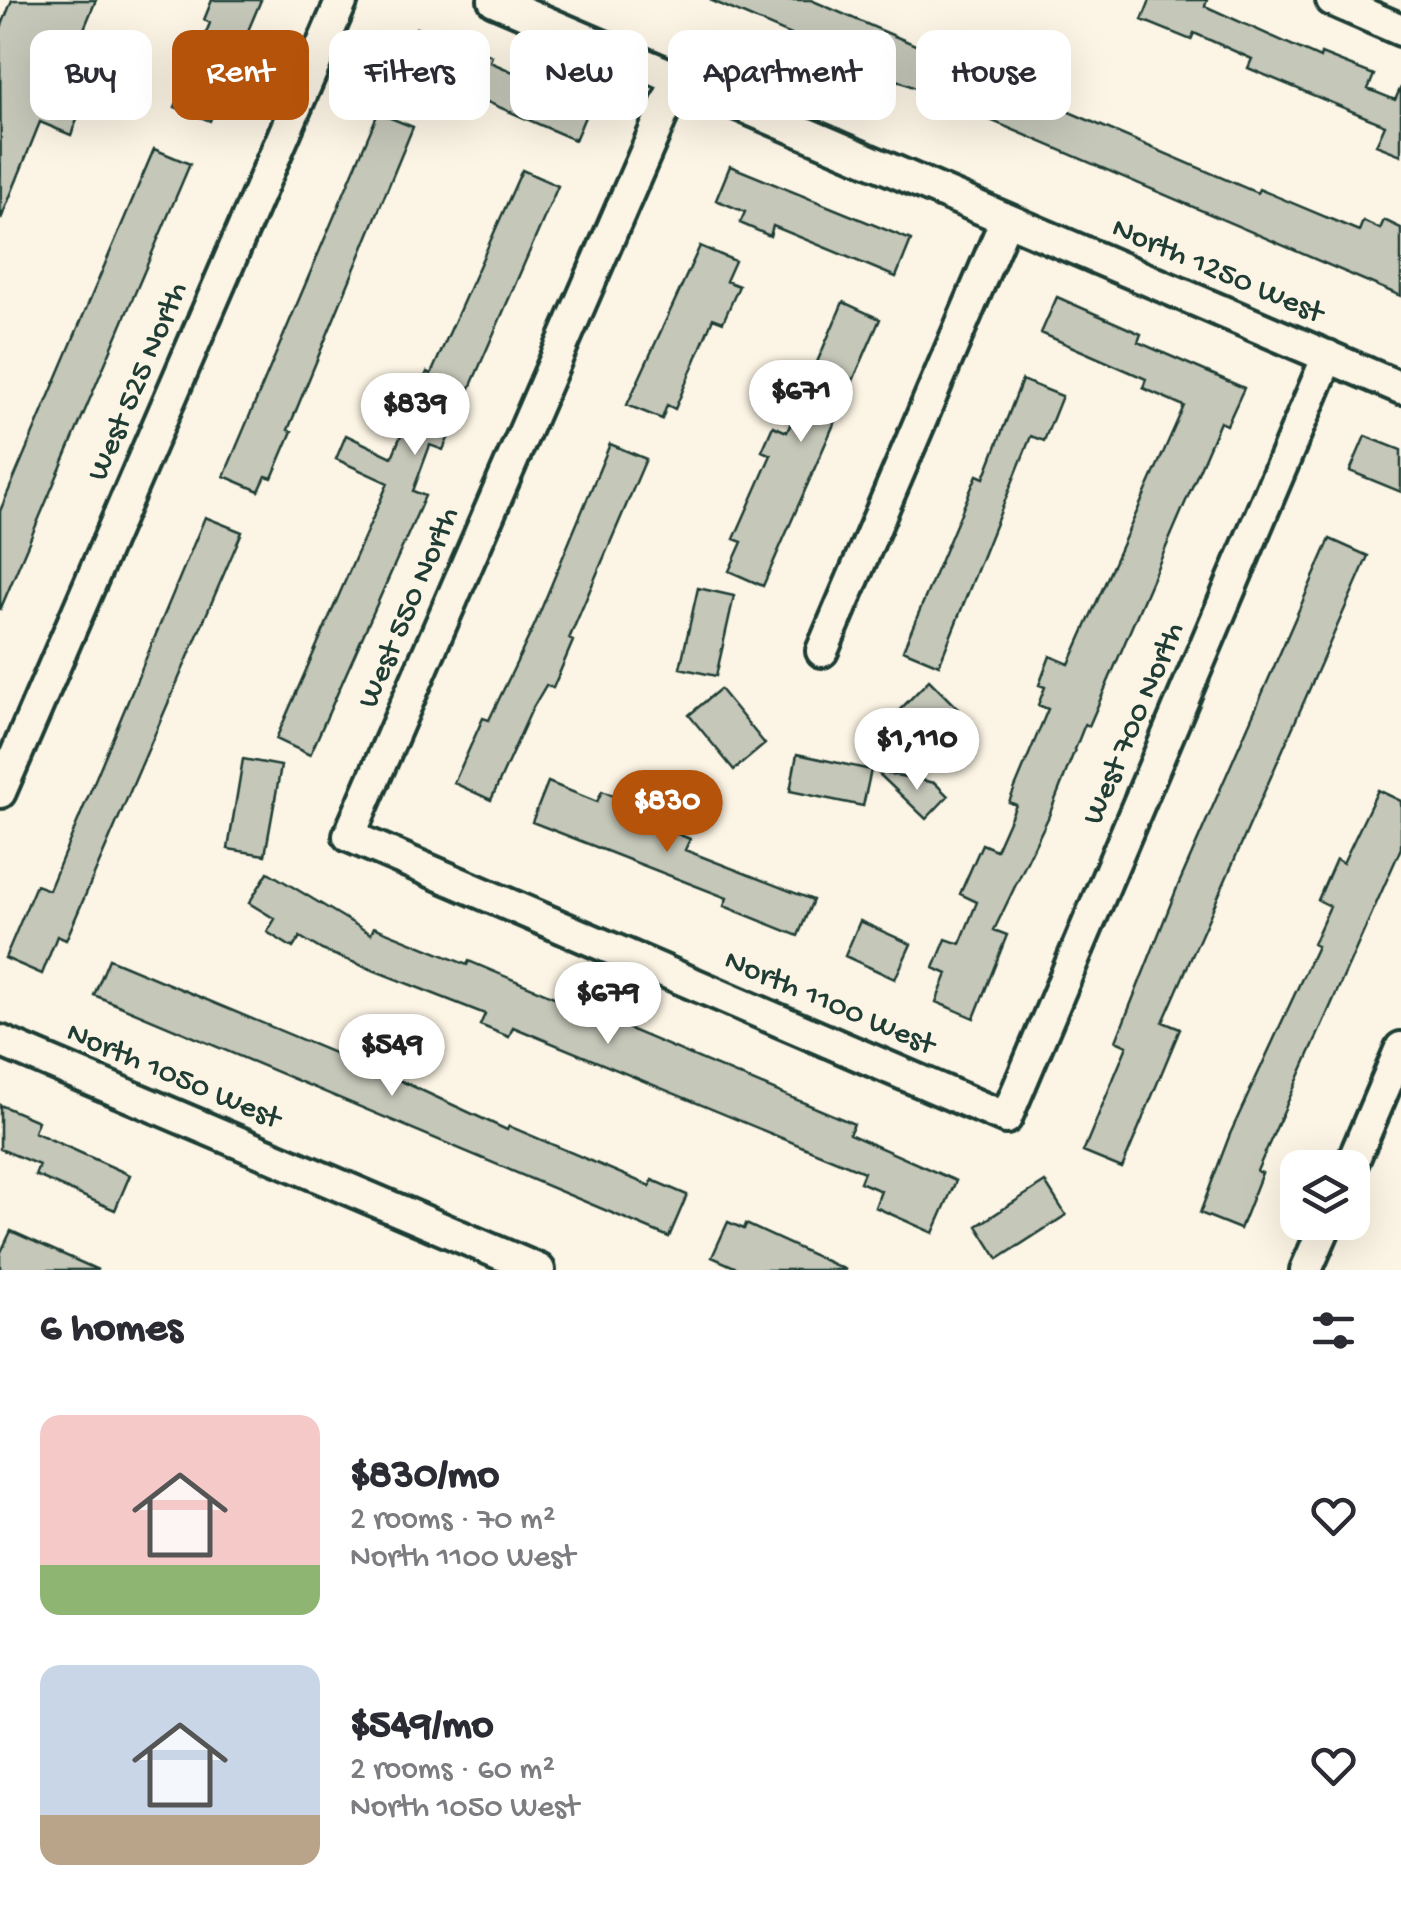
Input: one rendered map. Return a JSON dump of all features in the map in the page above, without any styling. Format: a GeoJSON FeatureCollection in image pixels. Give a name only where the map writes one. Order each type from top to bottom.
{"type":"FeatureCollection","features":[{"type":"Feature","properties":{"kind":"street","name":"West 525 North"},"geometry":{"type":"LineString","coordinates":[[0,792],[342,0]]}},
{"type":"Feature","properties":{"kind":"street","name":"North 1250 West"},"geometry":{"type":"LineString","coordinates":[[494,0],[668,74]]}},
{"type":"Feature","properties":{"kind":"street"},"geometry":{"type":"LineString","coordinates":[[1332,0],[1401,30]]}},
{"type":"Feature","properties":{"kind":"street","name":"West 550 North"},"geometry":{"type":"LineString","coordinates":[[349,836],[668,101]]}},
{"type":"Feature","properties":{"kind":"street","name":"North 1250 West"},"geometry":{"type":"LineString","coordinates":[[775,120],[1401,388]]}},
{"type":"Feature","properties":{"kind":"street"},"geometry":{"type":"LineString","coordinates":[[822,652],[1006,220]]}},
{"type":"Feature","properties":{"kind":"street","name":"West 700 North"},"geometry":{"type":"LineString","coordinates":[[1006,1118],[1328,356]]}},
{"type":"Feature","properties":{"kind":"street","name":"North 1100 West"},"geometry":{"type":"LineString","coordinates":[[349,836],[1006,1118]]}},
{"type":"Feature","properties":{"kind":"street","name":"North 1050 West"},"geometry":{"type":"LineString","coordinates":[[0,1042],[539,1270]]}},
{"type":"Feature","properties":{"kind":"street"},"geometry":{"type":"LineString","coordinates":[[1358,1150],[1401,1048]]}},
{"type":"Feature","properties":{"kind":"street"},"geometry":{"type":"LineString","coordinates":[[1306,1270],[1319,1240]]}},
{"type":"Feature","properties":{"kind":"building"},"geometry":{"type":"Polygon","coordinates":[[[12,0],[96,0],[84,30],[30,30],[30,120],[77,120],[71,135],[40,122],[1,219],[0,30],[12,0]]]}},
{"type":"Feature","properties":{"kind":"building"},"geometry":{"type":"Polygon","coordinates":[[[212,0],[261,0],[248,30],[207,30],[210,23],[204,20],[212,0]]]}},
{"type":"Feature","properties":{"kind":"building"},"geometry":{"type":"Polygon","coordinates":[[[710,0],[811,0],[881,30],[780,30],[710,0]]]}},
{"type":"Feature","properties":{"kind":"building"},"geometry":{"type":"Polygon","coordinates":[[[1150,0],[1207,0],[1205,6],[1320,58],[1321,54],[1374,75],[1368,89],[1395,100],[1401,87],[1401,155],[1376,145],[1385,125],[1248,68],[1252,59],[1194,33],[1191,40],[1142,20],[1150,0]]]}},
{"type":"Feature","properties":{"kind":"building"},"geometry":{"type":"Polygon","coordinates":[[[896,37],[916,45],[916,88],[896,80],[896,37]]]}},
{"type":"Feature","properties":{"kind":"building"},"geometry":{"type":"Polygon","coordinates":[[[490,62],[510,71],[510,112],[490,103],[490,62]]]}},
{"type":"Feature","properties":{"kind":"building"},"geometry":{"type":"Polygon","coordinates":[[[1071,113],[1257,193],[1259,189],[1359,231],[1363,221],[1380,229],[1384,220],[1401,228],[1401,296],[990,120],[1071,120],[1071,113]]]}},
{"type":"Feature","properties":{"kind":"building"},"geometry":{"type":"Polygon","coordinates":[[[375,120],[396,120],[413,127],[288,430],[292,431],[272,478],[266,476],[259,491],[224,476],[375,120]]]}},
{"type":"Feature","properties":{"kind":"building"},"geometry":{"type":"Polygon","coordinates":[[[529,120],[584,120],[575,140],[529,120]]]}},
{"type":"Feature","properties":{"kind":"building"},"geometry":{"type":"Polygon","coordinates":[[[154,149],[190,164],[0,610],[0,511],[154,149]]]}},
{"type":"Feature","properties":{"kind":"building"},"geometry":{"type":"Polygon","coordinates":[[[730,166],[911,240],[896,277],[773,226],[770,236],[740,223],[745,212],[716,200],[730,166]]]}},
{"type":"Feature","properties":{"kind":"building"},"geometry":{"type":"Polygon","coordinates":[[[522,170],[558,186],[443,450],[430,445],[413,491],[425,496],[310,755],[276,739],[388,483],[336,459],[346,435],[392,457],[427,372],[431,374],[522,170]]]}},
{"type":"Feature","properties":{"kind":"building"},"geometry":{"type":"Polygon","coordinates":[[[700,246],[735,261],[726,281],[739,286],[723,322],[713,318],[675,409],[667,405],[662,419],[627,405],[700,246]]]}},
{"type":"Feature","properties":{"kind":"building"},"geometry":{"type":"Polygon","coordinates":[[[1057,297],[1141,334],[1138,342],[1244,388],[1227,425],[1220,422],[1089,726],[1085,724],[1048,818],[994,930],[1007,935],[974,1018],[936,1002],[947,974],[934,968],[946,939],[960,944],[977,902],[960,894],[982,844],[996,850],[1016,805],[1009,802],[1048,709],[1038,705],[1045,687],[1039,685],[1050,656],[1069,664],[1184,406],[1143,388],[1146,379],[1041,333],[1057,297]]]}},
{"type":"Feature","properties":{"kind":"building"},"geometry":{"type":"Polygon","coordinates":[[[843,302],[880,319],[763,586],[729,571],[742,542],[734,539],[771,455],[762,451],[773,426],[787,432],[843,302]]]}},
{"type":"Feature","properties":{"kind":"building"},"geometry":{"type":"Polygon","coordinates":[[[1022,380],[1062,396],[1044,441],[1031,436],[939,665],[903,650],[977,475],[984,478],[1022,380]]]}},
{"type":"Feature","properties":{"kind":"building"},"geometry":{"type":"Polygon","coordinates":[[[1365,436],[1401,450],[1401,492],[1350,471],[1365,436]]]}},
{"type":"Feature","properties":{"kind":"building"},"geometry":{"type":"Polygon","coordinates":[[[610,444],[646,459],[569,639],[573,641],[553,688],[546,685],[532,709],[491,800],[454,783],[483,718],[489,720],[535,624],[610,444]]]}},
{"type":"Feature","properties":{"kind":"building"},"geometry":{"type":"Polygon","coordinates":[[[205,517],[242,532],[66,940],[57,936],[42,974],[5,958],[36,885],[49,890],[205,517]]]}},
{"type":"Feature","properties":{"kind":"building"},"geometry":{"type":"Polygon","coordinates":[[[1330,539],[1368,556],[1163,1022],[1180,1029],[1122,1168],[1083,1152],[1127,1046],[1116,1041],[1177,888],[1330,539]]]}},
{"type":"Feature","properties":{"kind":"building"},"geometry":{"type":"Polygon","coordinates":[[[698,588],[734,596],[716,676],[680,668],[698,588]]]}},
{"type":"Feature","properties":{"kind":"building"},"geometry":{"type":"Polygon","coordinates":[[[929,680],[958,709],[908,760],[879,731],[929,680]]]}},
{"type":"Feature","properties":{"kind":"building"},"geometry":{"type":"Polygon","coordinates":[[[720,689],[765,744],[734,770],[689,715],[720,689]]]}},
{"type":"Feature","properties":{"kind":"building"},"geometry":{"type":"Polygon","coordinates":[[[797,754],[871,770],[863,806],[790,791],[797,754]]]}},
{"type":"Feature","properties":{"kind":"building"},"geometry":{"type":"Polygon","coordinates":[[[243,759],[281,766],[265,855],[228,849],[243,759]]]}},
{"type":"Feature","properties":{"kind":"building"},"geometry":{"type":"Polygon","coordinates":[[[876,771],[935,783],[948,796],[926,819],[876,771]]]}},
{"type":"Feature","properties":{"kind":"building"},"geometry":{"type":"Polygon","coordinates":[[[548,782],[597,802],[602,791],[631,803],[626,813],[690,839],[685,850],[813,900],[798,936],[724,906],[727,898],[532,822],[548,782]]]}},
{"type":"Feature","properties":{"kind":"building"},"geometry":{"type":"Polygon","coordinates":[[[1378,790],[1401,801],[1401,848],[1257,1171],[1262,1173],[1240,1229],[1200,1213],[1230,1134],[1317,946],[1313,944],[1330,906],[1318,900],[1336,859],[1343,863],[1378,790]]]}},
{"type":"Feature","properties":{"kind":"building"},"geometry":{"type":"Polygon","coordinates":[[[268,872],[371,934],[374,927],[467,965],[469,961],[854,1124],[849,1134],[956,1181],[933,1233],[875,1207],[881,1191],[860,1182],[864,1172],[513,1027],[509,1037],[480,1025],[485,1014],[322,950],[300,937],[293,948],[267,932],[275,919],[249,903],[268,872]]]}},
{"type":"Feature","properties":{"kind":"building"},"geometry":{"type":"Polygon","coordinates":[[[860,921],[911,944],[895,979],[845,956],[860,921]]]}},
{"type":"Feature","properties":{"kind":"building"},"geometry":{"type":"Polygon","coordinates":[[[109,959],[408,1084],[507,1130],[509,1126],[650,1186],[652,1180],[687,1195],[669,1237],[94,995],[109,959]]]}},
{"type":"Feature","properties":{"kind":"building"},"geometry":{"type":"Polygon","coordinates":[[[0,1105],[38,1121],[34,1132],[130,1175],[115,1210],[35,1175],[39,1165],[0,1149],[0,1105]]]}},
{"type":"Feature","properties":{"kind":"building"},"geometry":{"type":"Polygon","coordinates":[[[1045,1182],[1066,1215],[998,1259],[977,1226],[1045,1182]]]}},
{"type":"Feature","properties":{"kind":"building"},"geometry":{"type":"Polygon","coordinates":[[[728,1222],[744,1229],[746,1224],[846,1270],[741,1270],[712,1257],[728,1222]]]}},
{"type":"Feature","properties":{"kind":"building"},"geometry":{"type":"Polygon","coordinates":[[[11,1231],[98,1270],[0,1270],[0,1254],[11,1231]]]}}]}
